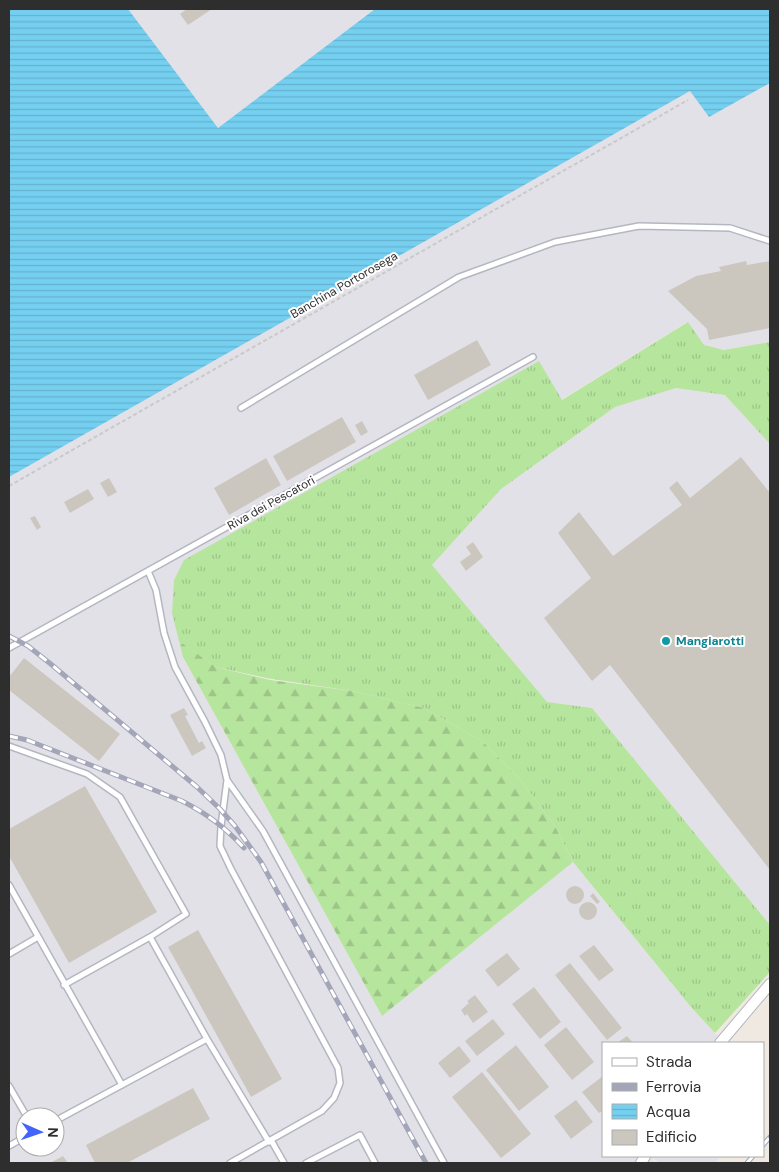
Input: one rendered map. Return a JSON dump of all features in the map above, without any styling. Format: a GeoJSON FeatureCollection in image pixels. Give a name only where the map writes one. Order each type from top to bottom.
{"type":"FeatureCollection","features":[{"type":"Feature","properties":{"kind":"street"},"geometry":{"type":"LineString","coordinates":[[721,1042],[770,984]]}},
{"type":"Feature","properties":{"kind":"lane"},"geometry":{"type":"LineString","coordinates":[[241,408],[459,277],[556,242],[639,226],[730,228],[770,242]]}},
{"type":"Feature","properties":{"kind":"lane","name":"Riva dei Pescatori"},"geometry":{"type":"LineString","coordinates":[[9,648],[533,357]]}},
{"type":"Feature","properties":{"kind":"lane"},"geometry":{"type":"LineString","coordinates":[[148,571],[156,590],[164,634],[175,668],[213,738],[220,755],[226,780],[220,846],[338,1068],[340,1083],[334,1098],[322,1111],[230,1163]]}},
{"type":"Feature","properties":{"kind":"lane"},"geometry":{"type":"LineString","coordinates":[[9,746],[88,774],[120,797],[186,914],[150,937],[64,985]]}},
{"type":"Feature","properties":{"kind":"lane"},"geometry":{"type":"LineString","coordinates":[[226,780],[263,831],[444,1163]]}},
{"type":"Feature","properties":{"kind":"lane"},"geometry":{"type":"LineString","coordinates":[[9,885],[122,1085]]}},
{"type":"Feature","properties":{"kind":"lane"},"geometry":{"type":"LineString","coordinates":[[9,954],[38,937]]}},
{"type":"Feature","properties":{"kind":"lane"},"geometry":{"type":"LineString","coordinates":[[150,937],[207,1039],[284,1163]]}},
{"type":"Feature","properties":{"kind":"lane"},"geometry":{"type":"LineString","coordinates":[[65,1116],[207,1039]]}},
{"type":"Feature","properties":{"kind":"lane"},"geometry":{"type":"LineString","coordinates":[[9,1086],[21,1107]]}},
{"type":"Feature","properties":{"kind":"lane"},"geometry":{"type":"LineString","coordinates":[[306,1163],[360,1135],[375,1163]]}},
{"type":"Feature","properties":{"kind":"path","name":"Banchina Portorosega"},"geometry":{"type":"LineString","coordinates":[[9,486],[688,100]]}},
{"type":"Feature","properties":{"kind":"shaded area"},"geometry":{"type":"Polygon","coordinates":[[[128,9],[375,9],[218,128],[128,9]]]}},
{"type":"Feature","properties":{"kind":"shaded area"},"geometry":{"type":"Polygon","coordinates":[[[770,83],[770,342],[724,350],[704,345],[687,322],[561,400],[539,361],[183,657],[382,1016],[573,862],[691,1007],[723,1042],[602,1042],[602,1157],[720,1157],[715,1163],[660,1163],[653,1158],[650,1163],[9,1163],[9,477],[690,91],[709,117],[770,83]]]}},
{"type":"Feature","properties":{"kind":"shaded area"},"geometry":{"type":"Polygon","coordinates":[[[676,388],[725,395],[770,444],[770,925],[592,708],[547,702],[432,565],[501,489],[615,407],[676,388]]]}},
{"type":"Feature","properties":{"kind":"green space"},"geometry":{"type":"Polygon","coordinates":[[[688,322],[704,345],[724,350],[770,342],[770,444],[725,395],[676,388],[615,407],[501,489],[432,565],[547,702],[592,708],[770,925],[770,972],[715,1033],[691,1007],[573,862],[555,826],[519,778],[483,742],[424,708],[352,691],[266,678],[216,667],[179,641],[172,613],[174,580],[184,560],[539,361],[562,400],[688,322]]]}},
{"type":"Feature","properties":{"kind":"green space"},"geometry":{"type":"Polygon","coordinates":[[[179,641],[216,667],[270,680],[352,691],[424,708],[483,742],[519,778],[555,826],[573,862],[382,1016],[183,657],[179,641]]]}},
{"type":"Feature","properties":{"kind":"water"},"geometry":{"type":"Polygon","coordinates":[[[9,9],[128,9],[218,128],[375,9],[770,9],[770,83],[709,117],[690,91],[9,477],[9,9]]]}},
{"type":"Feature","properties":{"kind":"building"},"geometry":{"type":"Polygon","coordinates":[[[187,9],[212,9],[188,25],[180,14],[187,9]]]}},
{"type":"Feature","properties":{"kind":"building"},"geometry":{"type":"Polygon","coordinates":[[[746,261],[747,265],[770,261],[770,328],[709,340],[707,329],[668,291],[696,276],[721,271],[719,267],[746,261]]]}},
{"type":"Feature","properties":{"kind":"building"},"geometry":{"type":"Polygon","coordinates":[[[477,340],[491,365],[428,400],[414,375],[477,340]]]}},
{"type":"Feature","properties":{"kind":"building"},"geometry":{"type":"Polygon","coordinates":[[[342,417],[356,442],[287,481],[273,456],[342,417]]]}},
{"type":"Feature","properties":{"kind":"building"},"geometry":{"type":"Polygon","coordinates":[[[362,421],[368,432],[361,436],[355,425],[362,421]]]}},
{"type":"Feature","properties":{"kind":"building","name":"Mangiarotti"},"geometry":{"type":"Polygon","coordinates":[[[741,457],[770,493],[770,870],[610,665],[592,681],[544,618],[591,578],[558,533],[579,512],[613,556],[682,505],[669,488],[677,481],[690,498],[741,457]]]}},
{"type":"Feature","properties":{"kind":"building"},"geometry":{"type":"Polygon","coordinates":[[[266,458],[281,485],[229,515],[214,488],[266,458]]]}},
{"type":"Feature","properties":{"kind":"building"},"geometry":{"type":"Polygon","coordinates":[[[109,478],[117,492],[108,497],[100,483],[109,478]]]}},
{"type":"Feature","properties":{"kind":"building"},"geometry":{"type":"Polygon","coordinates":[[[88,489],[94,499],[70,513],[64,502],[88,489]]]}},
{"type":"Feature","properties":{"kind":"building"},"geometry":{"type":"Polygon","coordinates":[[[35,516],[41,527],[37,530],[30,518],[35,516]]]}},
{"type":"Feature","properties":{"kind":"building"},"geometry":{"type":"Polygon","coordinates":[[[473,542],[483,557],[466,571],[460,562],[471,554],[466,547],[473,542]]]}},
{"type":"Feature","properties":{"kind":"building"},"geometry":{"type":"Polygon","coordinates":[[[24,658],[120,734],[99,761],[9,690],[9,677],[24,658]]]}},
{"type":"Feature","properties":{"kind":"building"},"geometry":{"type":"Polygon","coordinates":[[[184,708],[188,715],[185,716],[199,743],[202,741],[206,748],[192,756],[170,715],[184,708]]]}},
{"type":"Feature","properties":{"kind":"building"},"geometry":{"type":"Polygon","coordinates":[[[85,786],[157,912],[69,963],[9,856],[9,829],[85,786]]]}},
{"type":"Feature","properties":{"kind":"building"},"geometry":{"type":"Polygon","coordinates":[[[575,886],[581,889],[584,895],[581,901],[575,904],[569,901],[566,895],[569,889],[575,886]]]}},
{"type":"Feature","properties":{"kind":"building"},"geometry":{"type":"Polygon","coordinates":[[[593,893],[600,902],[597,904],[590,896],[593,893]]]}},
{"type":"Feature","properties":{"kind":"building"},"geometry":{"type":"Polygon","coordinates":[[[588,902],[594,905],[597,911],[594,917],[588,920],[582,917],[579,911],[582,905],[588,902]]]}},
{"type":"Feature","properties":{"kind":"building"},"geometry":{"type":"Polygon","coordinates":[[[198,930],[282,1079],[251,1097],[168,947],[198,930]]]}},
{"type":"Feature","properties":{"kind":"building"},"geometry":{"type":"Polygon","coordinates":[[[594,945],[614,970],[599,981],[579,956],[594,945]]]}},
{"type":"Feature","properties":{"kind":"building"},"geometry":{"type":"Polygon","coordinates":[[[507,953],[520,969],[498,987],[485,970],[507,953]]]}},
{"type":"Feature","properties":{"kind":"building"},"geometry":{"type":"Polygon","coordinates":[[[570,963],[622,1028],[607,1040],[555,975],[570,963]]]}},
{"type":"Feature","properties":{"kind":"building"},"geometry":{"type":"Polygon","coordinates":[[[534,987],[561,1022],[540,1039],[512,1004],[534,987]]]}},
{"type":"Feature","properties":{"kind":"building"},"geometry":{"type":"Polygon","coordinates":[[[475,995],[488,1012],[473,1023],[467,1014],[465,1016],[461,1010],[469,1003],[467,1001],[475,995]]]}},
{"type":"Feature","properties":{"kind":"building"},"geometry":{"type":"Polygon","coordinates":[[[493,1019],[505,1034],[477,1056],[465,1041],[493,1019]]]}},
{"type":"Feature","properties":{"kind":"building"},"geometry":{"type":"Polygon","coordinates":[[[566,1027],[594,1062],[572,1080],[544,1045],[566,1027]]]}},
{"type":"Feature","properties":{"kind":"building"},"geometry":{"type":"Polygon","coordinates":[[[627,1036],[632,1042],[618,1042],[627,1036]]]}},
{"type":"Feature","properties":{"kind":"building"},"geometry":{"type":"Polygon","coordinates":[[[516,1045],[549,1087],[519,1111],[486,1070],[516,1045]]]}},
{"type":"Feature","properties":{"kind":"building"},"geometry":{"type":"Polygon","coordinates":[[[459,1046],[471,1061],[450,1078],[438,1063],[459,1046]]]}},
{"type":"Feature","properties":{"kind":"building"},"geometry":{"type":"Polygon","coordinates":[[[482,1072],[531,1134],[501,1158],[452,1097],[482,1072]]]}},
{"type":"Feature","properties":{"kind":"building"},"geometry":{"type":"Polygon","coordinates":[[[602,1077],[602,1112],[599,1113],[582,1092],[602,1077]]]}},
{"type":"Feature","properties":{"kind":"building"},"geometry":{"type":"Polygon","coordinates":[[[193,1088],[210,1119],[127,1163],[95,1163],[86,1145],[193,1088]]]}},
{"type":"Feature","properties":{"kind":"building"},"geometry":{"type":"Polygon","coordinates":[[[576,1100],[593,1122],[571,1139],[554,1116],[576,1100]]]}},
{"type":"Feature","properties":{"kind":"building"},"geometry":{"type":"Polygon","coordinates":[[[64,1157],[68,1163],[50,1163],[64,1157]]]}},
{"type":"Feature","properties":{"kind":"railway"},"geometry":{"type":"LineString","coordinates":[[9,636],[28,646],[52,665],[197,787],[235,826],[261,862],[426,1163]]}},
{"type":"Feature","properties":{"kind":"railway"},"geometry":{"type":"LineString","coordinates":[[9,736],[27,740],[182,801],[216,822],[244,848]]}},
{"type":"Feature","properties":{"kind":"railway"},"geometry":{"type":"LineString","coordinates":[[764,1144],[770,1137]]}},
{"type":"Feature","properties":{"kind":"railway"},"geometry":{"type":"LineString","coordinates":[[747,1163],[752,1157]]}},
{"type":"Feature","properties":{"kind":"place","name":"Mangiarotti"},"geometry":{"type":"Point","coordinates":[666,641]}}]}
